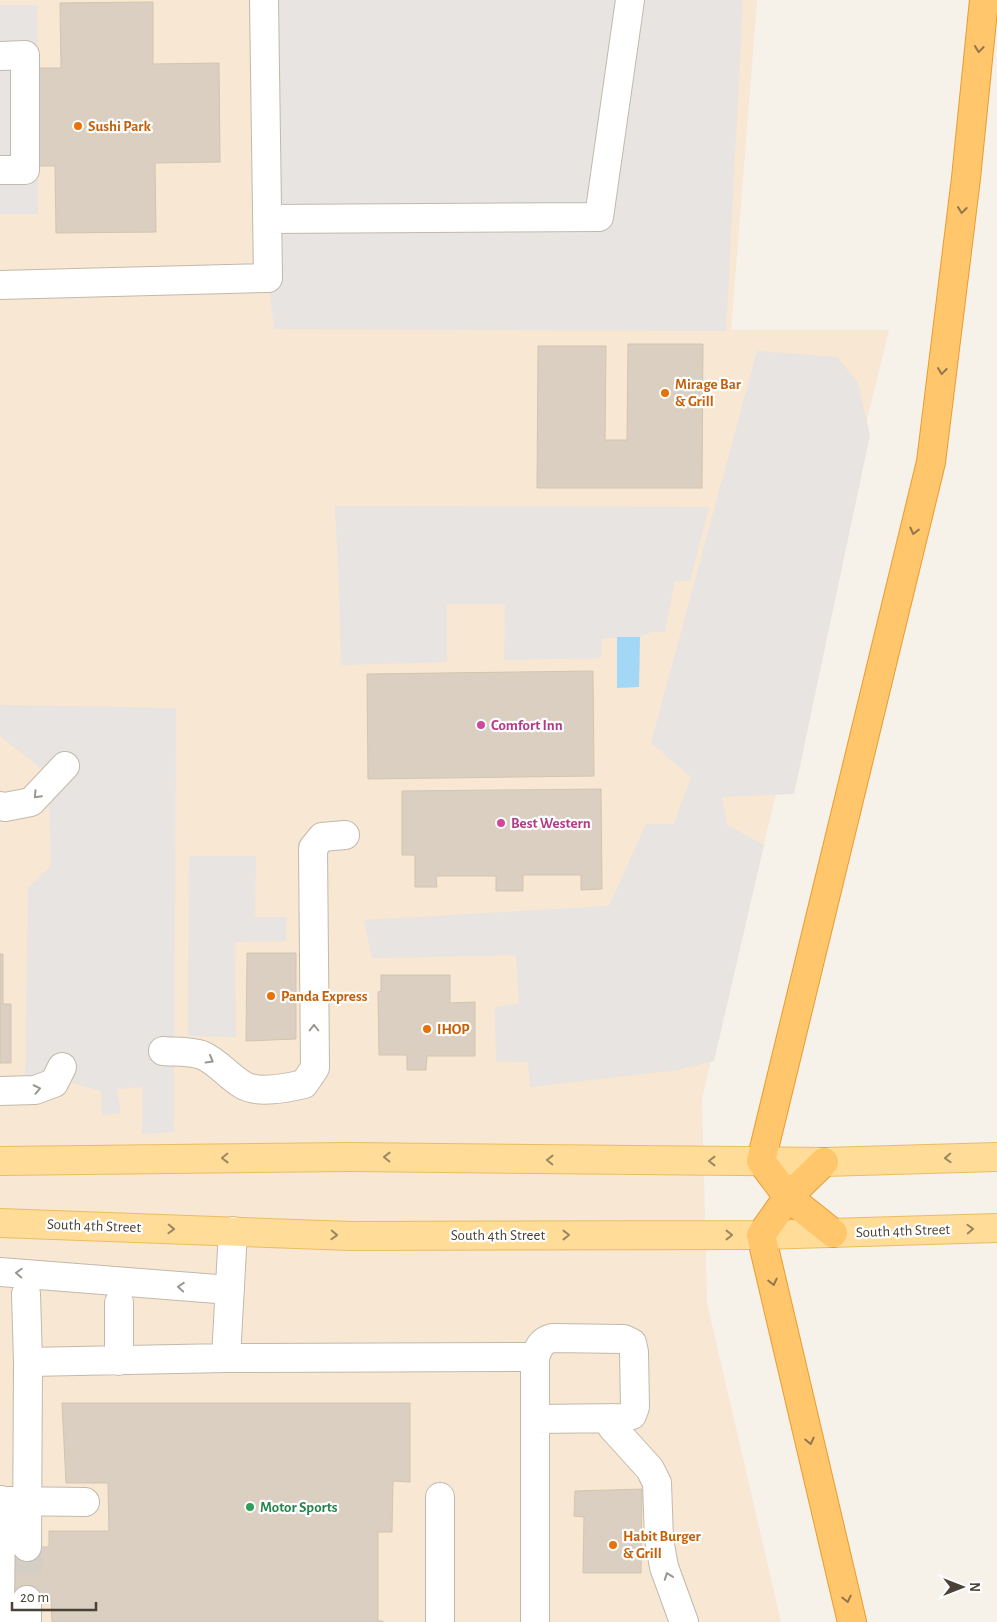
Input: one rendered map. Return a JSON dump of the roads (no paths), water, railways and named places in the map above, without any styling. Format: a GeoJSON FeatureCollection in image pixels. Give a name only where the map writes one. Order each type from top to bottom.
{"type":"FeatureCollection","features":[{"type":"Feature","properties":{"kind":"highway"},"geometry":{"type":"LineString","coordinates":[[833,1233],[788,1197],[761,1161],[931,462],[966,178],[984,0]]}},
{"type":"Feature","properties":{"kind":"highway"},"geometry":{"type":"LineString","coordinates":[[824,1162],[788,1197],[762,1235],[852,1622]]}},
{"type":"Feature","properties":{"kind":"main road"},"geometry":{"type":"LineString","coordinates":[[0,1161],[350,1157],[824,1162],[997,1157]]}},
{"type":"Feature","properties":{"kind":"main road","name":"South 4th Street"},"geometry":{"type":"LineString","coordinates":[[0,1223],[351,1236],[762,1235],[997,1228]]}},
{"type":"Feature","properties":{"kind":"lane"},"geometry":{"type":"LineString","coordinates":[[0,285],[268,278],[264,0]]}},
{"type":"Feature","properties":{"kind":"lane"},"geometry":{"type":"LineString","coordinates":[[268,219],[600,217],[630,0]]}},
{"type":"Feature","properties":{"kind":"lane"},"geometry":{"type":"LineString","coordinates":[[0,56],[25,55],[25,170],[0,170]]}},
{"type":"Feature","properties":{"kind":"lane"},"geometry":{"type":"LineString","coordinates":[[0,806],[5,807],[31,802],[65,766]]}},
{"type":"Feature","properties":{"kind":"lane"},"geometry":{"type":"LineString","coordinates":[[164,1051],[200,1054],[221,1066],[243,1085],[256,1089],[285,1089],[304,1084],[315,1068],[313,848],[322,837],[345,835]]}},
{"type":"Feature","properties":{"kind":"lane"},"geometry":{"type":"LineString","coordinates":[[0,1091],[35,1090],[54,1084],[62,1067]]}},
{"type":"Feature","properties":{"kind":"lane"},"geometry":{"type":"LineString","coordinates":[[226,1358],[234,1231]]}},
{"type":"Feature","properties":{"kind":"lane"},"geometry":{"type":"LineString","coordinates":[[0,1272],[230,1290]]}},
{"type":"Feature","properties":{"kind":"lane"},"geometry":{"type":"LineString","coordinates":[[0,1622],[0,1586],[9,1501],[28,1362],[26,1294]]}},
{"type":"Feature","properties":{"kind":"lane"},"geometry":{"type":"LineString","coordinates":[[119,1303],[119,1361]]}},
{"type":"Feature","properties":{"kind":"lane"},"geometry":{"type":"LineString","coordinates":[[535,1419],[623,1418],[632,1415],[635,1407],[634,1352],[632,1343],[624,1339],[552,1338],[544,1340],[540,1344],[535,1357],[535,1419],[535,1622]]}},
{"type":"Feature","properties":{"kind":"lane"},"geometry":{"type":"LineString","coordinates":[[28,1362],[226,1358],[535,1357]]}},
{"type":"Feature","properties":{"kind":"lane"},"geometry":{"type":"LineString","coordinates":[[612,1418],[612,1427],[650,1469],[657,1483],[659,1539],[664,1567],[684,1622]]}},
{"type":"Feature","properties":{"kind":"lane"},"geometry":{"type":"LineString","coordinates":[[440,1497],[440,1622]]}},
{"type":"Feature","properties":{"kind":"lane"},"geometry":{"type":"LineString","coordinates":[[9,1501],[85,1502]]}},
{"type":"Feature","properties":{"kind":"lane"},"geometry":{"type":"LineString","coordinates":[[9,1501],[27,1547]]}},
{"type":"Feature","properties":{"kind":"water"},"geometry":{"type":"Polygon","coordinates":[[[617,637],[640,637],[639,687],[617,688],[617,637]]]}},
{"type":"Feature","properties":{"kind":"tunnel"},"geometry":{"type":"LineString","coordinates":[[27,1547],[27,1600]]}},
{"type":"Feature","properties":{"kind":"place","name":"Sushi Park"},"geometry":{"type":"Point","coordinates":[78,126]}},
{"type":"Feature","properties":{"kind":"place","name":"Mirage Bar & Grill"},"geometry":{"type":"Point","coordinates":[665,393]}},
{"type":"Feature","properties":{"kind":"place","name":"Comfort Inn"},"geometry":{"type":"Point","coordinates":[481,725]}},
{"type":"Feature","properties":{"kind":"place","name":"Best Western"},"geometry":{"type":"Point","coordinates":[501,823]}},
{"type":"Feature","properties":{"kind":"place","name":"Panda Express"},"geometry":{"type":"Point","coordinates":[271,996]}},
{"type":"Feature","properties":{"kind":"place","name":"IHOP"},"geometry":{"type":"Point","coordinates":[427,1029]}},
{"type":"Feature","properties":{"kind":"place","name":"Motor Sports"},"geometry":{"type":"Point","coordinates":[250,1507]}},
{"type":"Feature","properties":{"kind":"place","name":"Habit Burger & Grill"},"geometry":{"type":"Point","coordinates":[613,1545]}}]}
